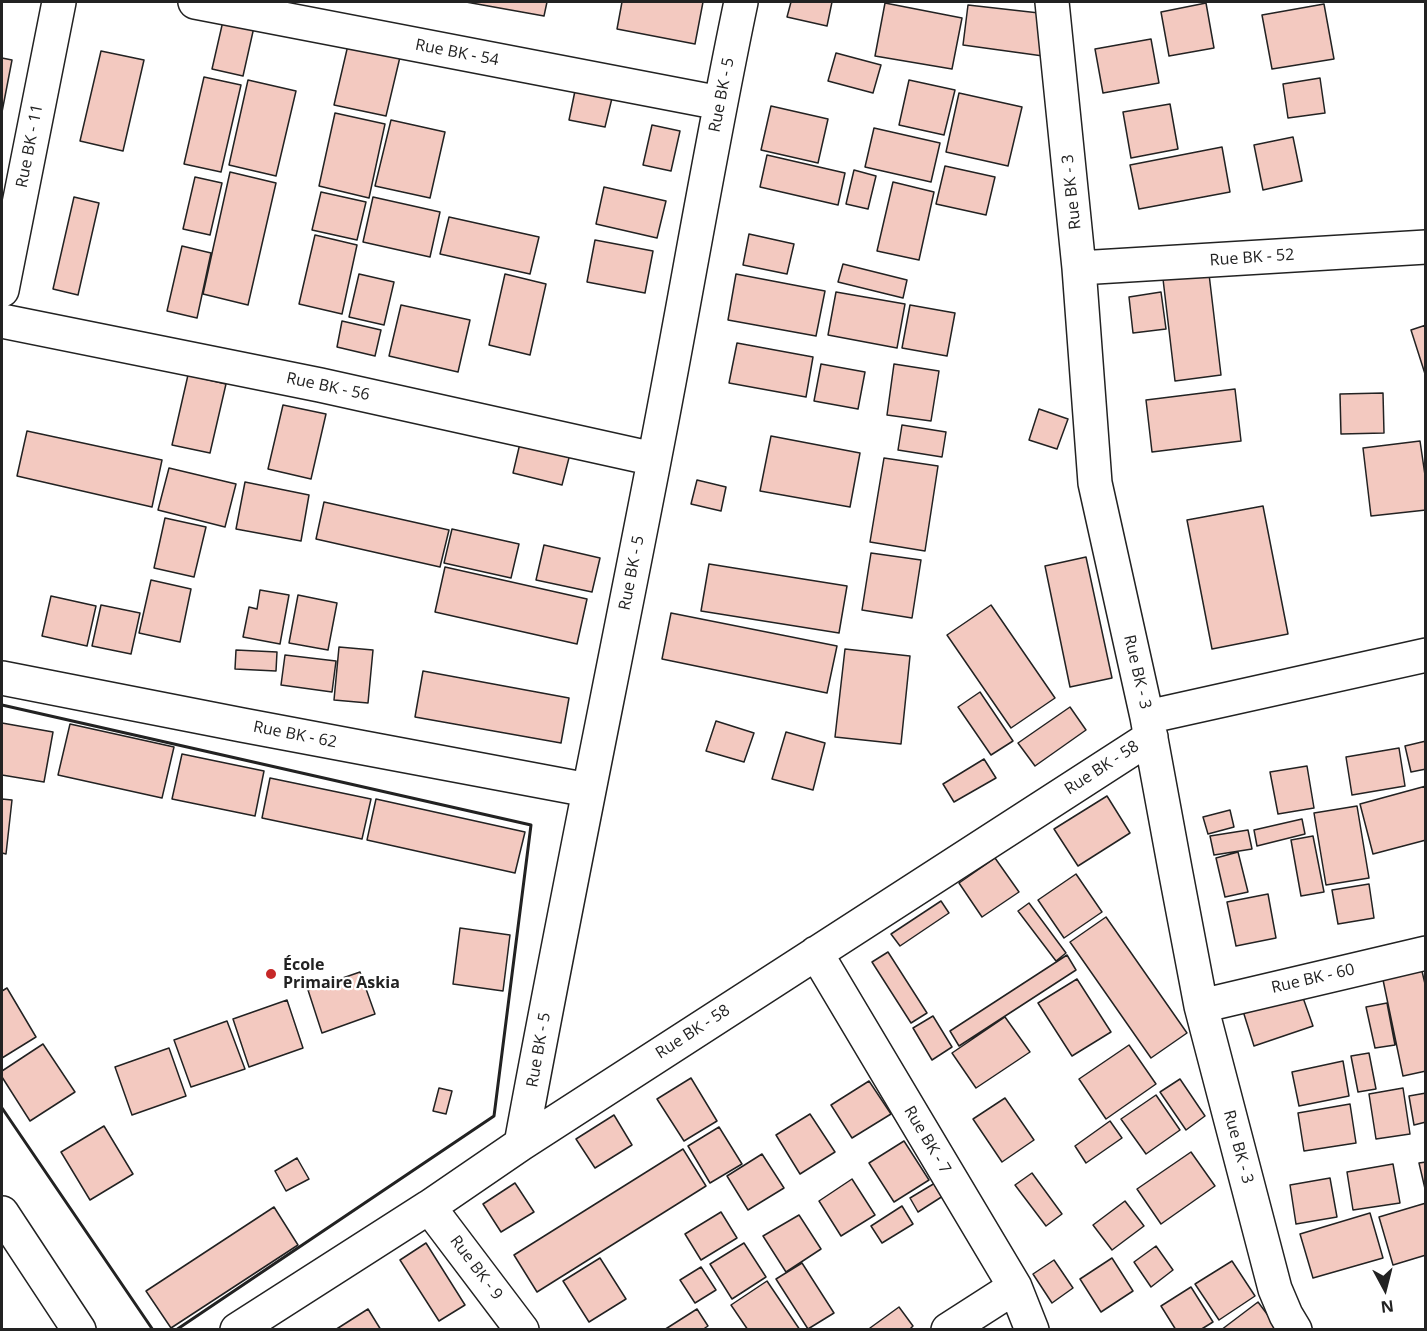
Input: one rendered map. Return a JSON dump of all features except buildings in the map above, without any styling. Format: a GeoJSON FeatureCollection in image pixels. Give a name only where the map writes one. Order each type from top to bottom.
{"type":"FeatureCollection","features":[{"type":"Feature","properties":{"kind":"street","name":"Rue BK - 11"},"geometry":{"type":"LineString","coordinates":[[2,290],[58,2]]}},
{"type":"Feature","properties":{"kind":"street","name":"Rue BK - 54"},"geometry":{"type":"LineString","coordinates":[[195,2],[720,103]]}},
{"type":"Feature","properties":{"kind":"street","name":"Rue BK - 5"},"geometry":{"type":"LineString","coordinates":[[521,1143],[741,2]]}},
{"type":"Feature","properties":{"kind":"street","name":"Rue BK - 3"},"geometry":{"type":"LineString","coordinates":[[1052,2],[1079,268],[1095,483],[1149,727],[1174,869],[1202,1006],[1275,1289],[1295,1329]]}},
{"type":"Feature","properties":{"kind":"street","name":"Rue BK - 52"},"geometry":{"type":"LineString","coordinates":[[1079,268],[1425,248]]}},
{"type":"Feature","properties":{"kind":"street","name":"Rue BK - 56"},"geometry":{"type":"LineString","coordinates":[[2,321],[320,385],[654,459]]}},
{"type":"Feature","properties":{"kind":"street","name":"Rue BK - 58"},"geometry":{"type":"LineString","coordinates":[[237,1329],[429,1207],[521,1143],[816,953],[1149,727],[1425,656]]}},
{"type":"Feature","properties":{"kind":"street","name":"Rue BK - 62"},"geometry":{"type":"LineString","coordinates":[[2,678],[588,790]]}},
{"type":"Feature","properties":{"kind":"street","name":"Rue BK - 60"},"geometry":{"type":"LineString","coordinates":[[1202,1006],[1425,952]]}},
{"type":"Feature","properties":{"kind":"street","name":"Rue BK - 7"},"geometry":{"type":"LineString","coordinates":[[816,953],[1015,1287],[1032,1329]]}},
{"type":"Feature","properties":{"kind":"street","name":"Rue BK - 9"},"geometry":{"type":"LineString","coordinates":[[429,1207],[522,1329]]}},
{"type":"Feature","properties":{"kind":"street"},"geometry":{"type":"LineString","coordinates":[[2,1213],[79,1329]]}},
{"type":"Feature","properties":{"kind":"street"},"geometry":{"type":"LineString","coordinates":[[948,1329],[1015,1287]]}},
{"type":"Feature","properties":{"kind":"wall"},"geometry":{"type":"LineString","coordinates":[[2,705],[531,825],[494,1116],[176,1330]]}},
{"type":"Feature","properties":{"kind":"wall"},"geometry":{"type":"LineString","coordinates":[[2,1108],[153,1330]]}},
{"type":"Feature","properties":{"kind":"place","name":"École Primaire Askia"},"geometry":{"type":"Point","coordinates":[271,974]}}]}
